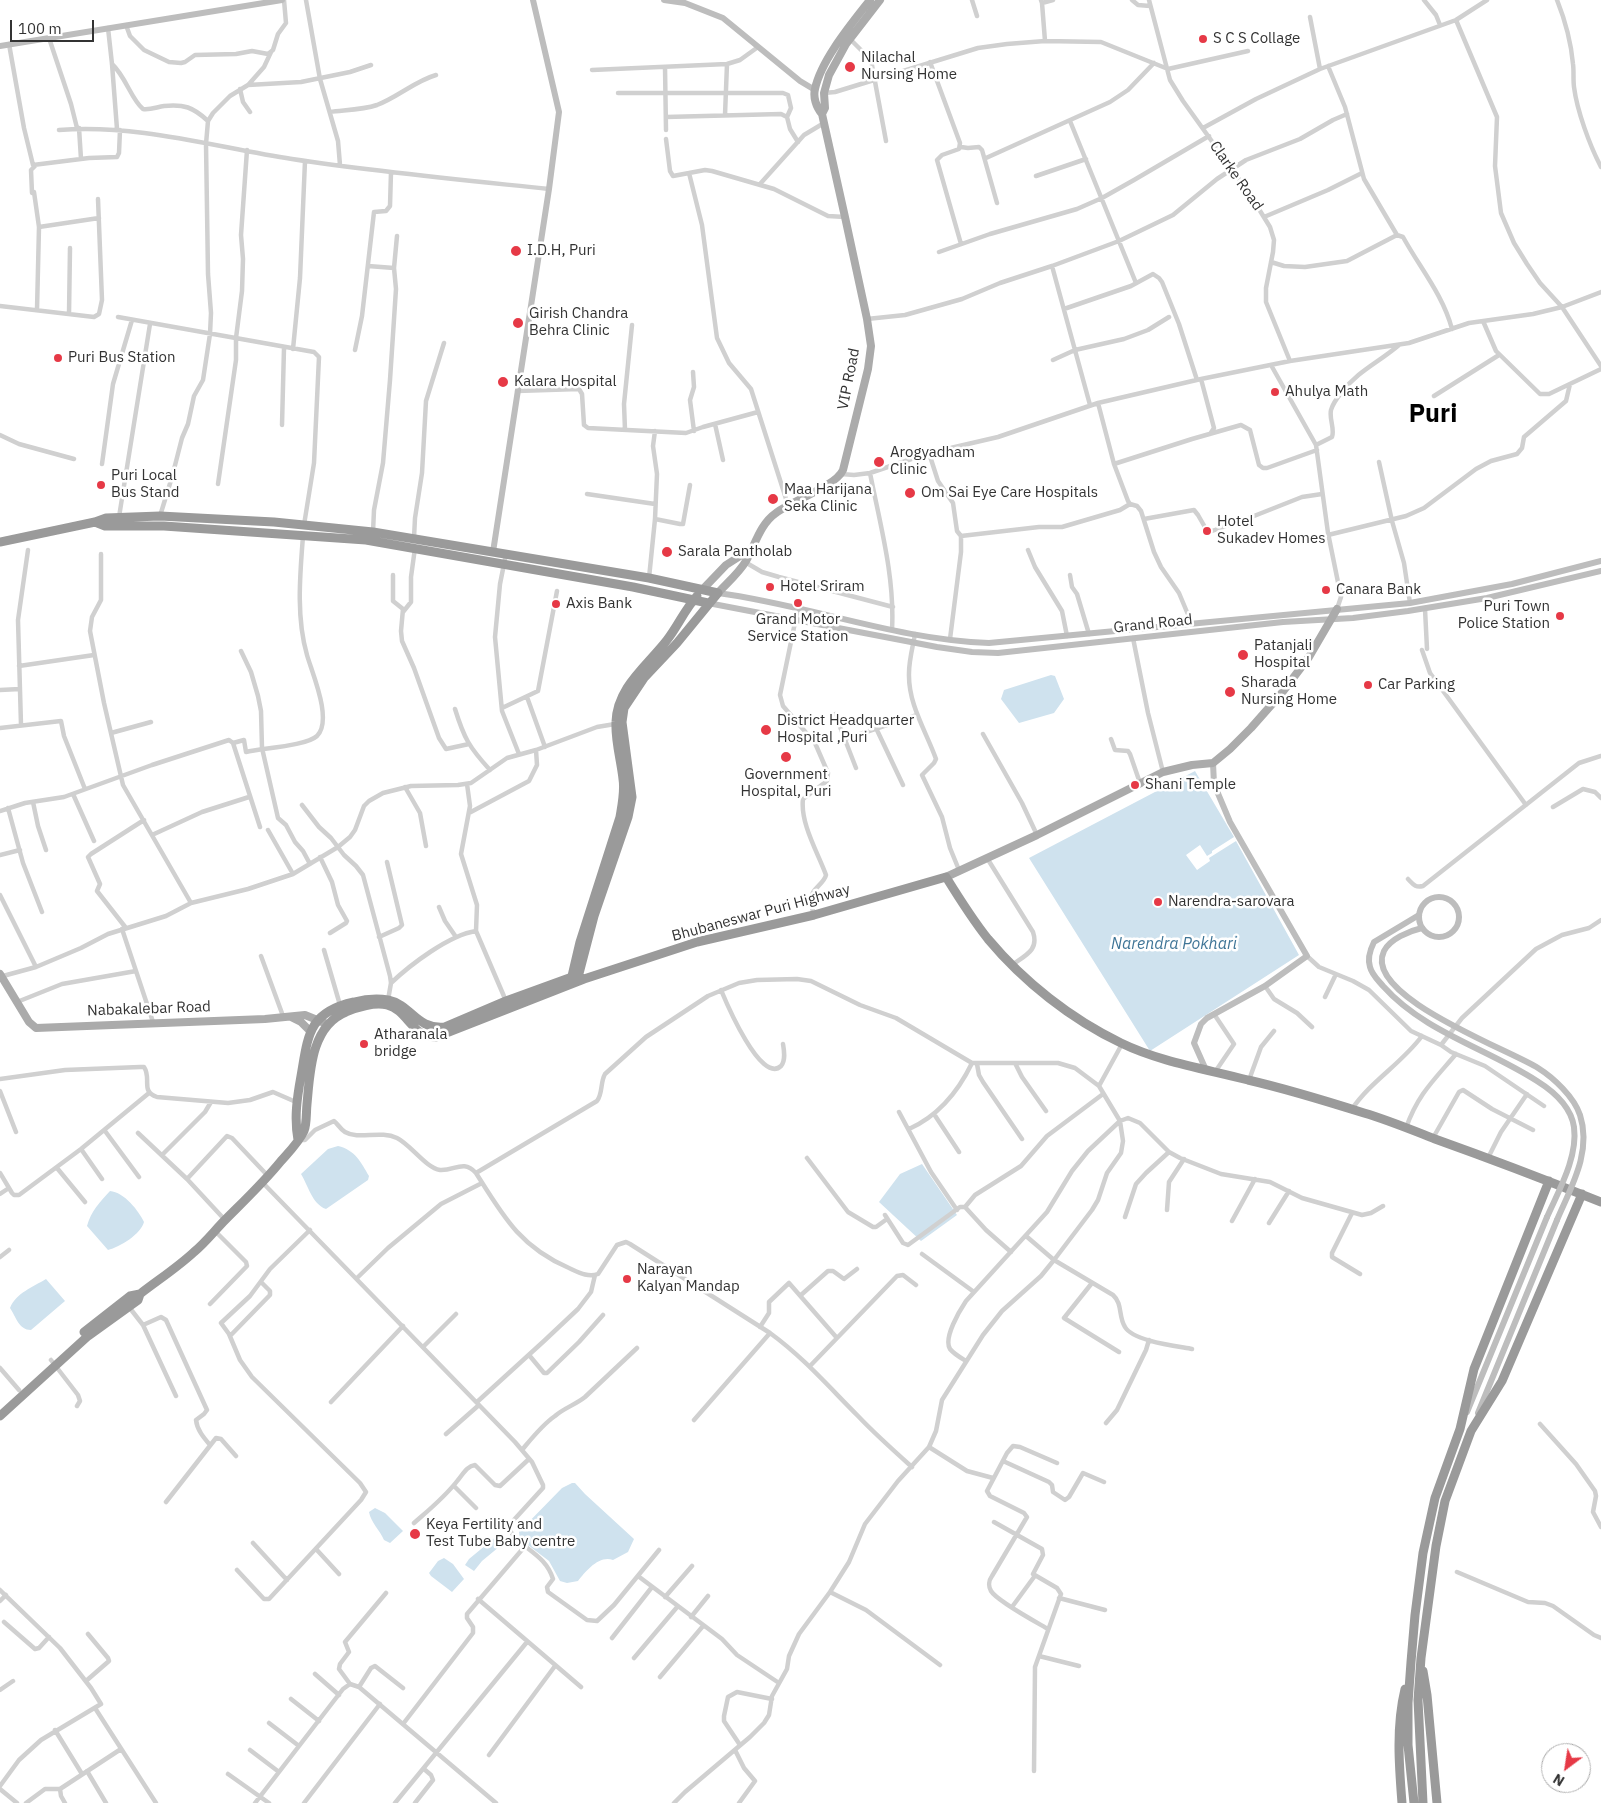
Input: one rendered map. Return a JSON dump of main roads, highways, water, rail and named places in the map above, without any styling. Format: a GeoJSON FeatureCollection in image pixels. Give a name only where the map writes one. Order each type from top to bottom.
{"type":"FeatureCollection","features":[{"type":"Feature","properties":{"kind":"highway"},"geometry":{"type":"LineString","coordinates":[[0,542],[106,518],[160,516],[255,520],[373,532],[649,578],[718,592]]}},
{"type":"Feature","properties":{"kind":"highway"},"geometry":{"type":"LineString","coordinates":[[95,522],[105,526],[164,526],[366,540],[633,587],[708,603]]}},
{"type":"Feature","properties":{"kind":"highway"},"geometry":{"type":"LineString","coordinates":[[624,764],[616,724],[617,708],[622,695],[667,640],[693,600],[703,589]]}},
{"type":"Feature","properties":{"kind":"highway"},"geometry":{"type":"LineString","coordinates":[[576,980],[582,933],[620,817],[624,764],[622,722],[624,708],[644,678],[677,643],[718,592]]}},
{"type":"Feature","properties":{"kind":"highway"},"geometry":{"type":"LineString","coordinates":[[946,877],[989,940],[1028,981],[1054,1001],[1122,1044],[1211,1072],[1249,1080],[1352,1110],[1488,1158],[1601,1202]]}},
{"type":"Feature","properties":{"kind":"highway","name":"Bhubaneswar Puri Highway"},"geometry":{"type":"LineString","coordinates":[[576,980],[697,942],[814,915],[946,877]]}},
{"type":"Feature","properties":{"kind":"highway"},"geometry":{"type":"LineString","coordinates":[[0,1408],[53,1363],[138,1300],[140,1294],[194,1252],[266,1180],[304,1130],[305,1079],[311,1048],[311,1032],[323,1022],[345,1012],[380,1004],[388,1005],[398,1011],[421,1034],[429,1037],[445,1027],[506,1001],[576,980]]}},
{"type":"Feature","properties":{"kind":"highway"},"geometry":{"type":"LineString","coordinates":[[436,1032],[576,980]]}},
{"type":"Feature","properties":{"kind":"highway"},"geometry":{"type":"LineString","coordinates":[[311,1048],[319,1036],[325,1013],[340,1005],[378,998],[388,1000],[403,1007],[436,1032]]}},
{"type":"Feature","properties":{"kind":"highway"},"geometry":{"type":"LineString","coordinates":[[298,1140],[296,1102],[305,1079]]}},
{"type":"Feature","properties":{"kind":"highway"},"geometry":{"type":"LineString","coordinates":[[1414,1803],[1408,1745],[1408,1703],[1415,1615],[1423,1554],[1435,1498],[1460,1429],[1474,1369],[1549,1181]]}},
{"type":"Feature","properties":{"kind":"highway"},"geometry":{"type":"LineString","coordinates":[[1423,1803],[1418,1700],[1421,1658],[1436,1546],[1445,1501],[1471,1431],[1502,1381],[1582,1194]]}},
{"type":"Feature","properties":{"kind":"highway"},"geometry":{"type":"LineString","coordinates":[[0,1416],[107,1313],[134,1294],[140,1294]]}},
{"type":"Feature","properties":{"kind":"highway"},"geometry":{"type":"LineString","coordinates":[[1421,1658],[1427,1695],[1438,1803]]}},
{"type":"Feature","properties":{"kind":"highway"},"geometry":{"type":"LineString","coordinates":[[1402,1803],[1399,1758],[1400,1722],[1411,1662]]}},
{"type":"Feature","properties":{"kind":"main road"},"geometry":{"type":"LineString","coordinates":[[0,46],[283,0]]}},
{"type":"Feature","properties":{"kind":"main road"},"geometry":{"type":"LineString","coordinates":[[492,552],[559,112],[533,0]]}},
{"type":"Feature","properties":{"kind":"main road"},"geometry":{"type":"LineString","coordinates":[[664,0],[685,2],[723,18],[808,87],[815,90],[838,42],[870,0]]}},
{"type":"Feature","properties":{"kind":"main road","name":"VIP Road"},"geometry":{"type":"LineString","coordinates":[[822,114],[824,93],[829,74],[850,39],[880,0]]}},
{"type":"Feature","properties":{"kind":"main road","name":"VIP Road"},"geometry":{"type":"LineString","coordinates":[[752,548],[766,522],[788,505],[832,482],[841,474],[868,369],[870,346],[867,320],[822,114],[817,108],[815,90]]}},
{"type":"Feature","properties":{"kind":"main road"},"geometry":{"type":"LineString","coordinates":[[718,592],[745,562],[752,548]]}},
{"type":"Feature","properties":{"kind":"main road"},"geometry":{"type":"LineString","coordinates":[[703,589],[726,565],[752,548]]}},
{"type":"Feature","properties":{"kind":"main road","name":"Grand Road"},"geometry":{"type":"LineString","coordinates":[[718,592],[892,630],[989,643],[1192,624],[1255,616],[1410,603],[1512,584],[1601,561]]}},
{"type":"Feature","properties":{"kind":"main road","name":"Grand Road"},"geometry":{"type":"LineString","coordinates":[[708,603],[937,647],[989,653],[1425,609],[1493,597],[1601,571]]}},
{"type":"Feature","properties":{"kind":"main road"},"geometry":{"type":"LineString","coordinates":[[946,877],[1163,772],[1192,765],[1213,763],[1244,735],[1281,694],[1309,657],[1337,609]]}},
{"type":"Feature","properties":{"kind":"main road"},"geometry":{"type":"LineString","coordinates":[[1211,1072],[1194,1043],[1201,1024],[1214,1014],[1265,986],[1307,956],[1230,822],[1214,784],[1213,763]]}},
{"type":"Feature","properties":{"kind":"main road"},"geometry":{"type":"LineString","coordinates":[[1436,898],[1448,900],[1458,911],[1460,922],[1456,930],[1450,935],[1439,937],[1429,935],[1422,928],[1419,916],[1422,905],[1430,899],[1436,898]]}},
{"type":"Feature","properties":{"kind":"main road"},"geometry":{"type":"LineString","coordinates":[[1419,916],[1374,942],[1368,957],[1370,968],[1375,978],[1397,1000],[1430,1024],[1538,1081],[1566,1107],[1574,1126],[1573,1150],[1460,1429]]}},
{"type":"Feature","properties":{"kind":"main road"},"geometry":{"type":"LineString","coordinates":[[1422,928],[1388,944],[1381,959],[1386,975],[1414,1002],[1433,1015],[1540,1069],[1567,1094],[1580,1115],[1584,1138],[1583,1154],[1579,1167],[1471,1431]]}},
{"type":"Feature","properties":{"kind":"main road","name":"Nabakalebar Road"},"geometry":{"type":"LineString","coordinates":[[1,975],[29,1022],[36,1028],[265,1019],[305,1015],[323,1022]]}},
{"type":"Feature","properties":{"kind":"main road"},"geometry":{"type":"LineString","coordinates":[[286,1016],[301,1022],[311,1032]]}},
{"type":"Feature","properties":{"kind":"water"},"geometry":{"type":"Polygon","coordinates":[[[1051,675],[1055,676],[1064,699],[1054,713],[1019,723],[1001,699],[1004,690],[1051,675]]]}},
{"type":"Feature","properties":{"kind":"water","name":"Narendra Pokhari"},"geometry":{"type":"Polygon","coordinates":[[[1195,771],[1234,837],[1207,856],[1200,845],[1186,855],[1197,870],[1210,861],[1209,858],[1236,841],[1299,955],[1150,1051],[1029,858],[1195,771]]]}},
{"type":"Feature","properties":{"kind":"water"},"geometry":{"type":"Polygon","coordinates":[[[338,1146],[349,1150],[360,1161],[369,1176],[368,1180],[326,1209],[321,1207],[314,1199],[301,1174],[328,1149],[338,1146]]]}},
{"type":"Feature","properties":{"kind":"water"},"geometry":{"type":"Polygon","coordinates":[[[922,1164],[957,1215],[921,1241],[879,1202],[900,1174],[922,1164]]]}},
{"type":"Feature","properties":{"kind":"water"},"geometry":{"type":"Polygon","coordinates":[[[110,1191],[126,1198],[144,1222],[139,1231],[129,1239],[108,1250],[87,1226],[93,1211],[110,1191]]]}},
{"type":"Feature","properties":{"kind":"water"},"geometry":{"type":"Polygon","coordinates":[[[46,1279],[65,1301],[31,1330],[24,1328],[10,1308],[16,1298],[46,1279]]]}},
{"type":"Feature","properties":{"kind":"water"},"geometry":{"type":"Polygon","coordinates":[[[575,1483],[634,1539],[628,1552],[613,1560],[608,1559],[598,1562],[578,1581],[567,1583],[560,1581],[549,1561],[520,1539],[519,1532],[562,1488],[575,1483]]]}},
{"type":"Feature","properties":{"kind":"water"},"geometry":{"type":"Polygon","coordinates":[[[375,1508],[385,1513],[403,1531],[390,1543],[384,1540],[370,1516],[369,1512],[375,1508]]]}},
{"type":"Feature","properties":{"kind":"water"},"geometry":{"type":"Polygon","coordinates":[[[498,1535],[505,1536],[505,1542],[482,1561],[474,1571],[465,1565],[469,1559],[498,1535]]]}},
{"type":"Feature","properties":{"kind":"water"},"geometry":{"type":"Polygon","coordinates":[[[444,1558],[453,1564],[464,1579],[452,1592],[429,1573],[438,1561],[444,1558]]]}},
{"type":"Feature","properties":{"kind":"place","name":"S C S Collage"},"geometry":{"type":"Point","coordinates":[1203,39]}},
{"type":"Feature","properties":{"kind":"place","name":"Nilachal Nursing Home"},"geometry":{"type":"Point","coordinates":[850,67]}},
{"type":"Feature","properties":{"kind":"place","name":"I.D.H, Puri"},"geometry":{"type":"Point","coordinates":[516,251]}},
{"type":"Feature","properties":{"kind":"place","name":"Girish Chandra Behra Clinic"},"geometry":{"type":"Point","coordinates":[518,323]}},
{"type":"Feature","properties":{"kind":"place","name":"Puri Bus Station"},"geometry":{"type":"Point","coordinates":[58,358]}},
{"type":"Feature","properties":{"kind":"place","name":"Kalara Hospital"},"geometry":{"type":"Point","coordinates":[503,382]}},
{"type":"Feature","properties":{"kind":"place","name":"Ahulya Math"},"geometry":{"type":"Point","coordinates":[1275,392]}},
{"type":"Feature","properties":{"kind":"place","name":"Arogyadham Clinic"},"geometry":{"type":"Point","coordinates":[879,462]}},
{"type":"Feature","properties":{"kind":"place","name":"Puri Local Bus Stand"},"geometry":{"type":"Point","coordinates":[101,485]}},
{"type":"Feature","properties":{"kind":"place","name":"Om Sai Eye Care Hospitals"},"geometry":{"type":"Point","coordinates":[910,493]}},
{"type":"Feature","properties":{"kind":"place","name":"Maa Harijana Seka Clinic"},"geometry":{"type":"Point","coordinates":[773,499]}},
{"type":"Feature","properties":{"kind":"place","name":"Hotel Sukadev Homes"},"geometry":{"type":"Point","coordinates":[1207,531]}},
{"type":"Feature","properties":{"kind":"place","name":"Sarala Pantholab"},"geometry":{"type":"Point","coordinates":[667,552]}},
{"type":"Feature","properties":{"kind":"place","name":"Hotel Sriram"},"geometry":{"type":"Point","coordinates":[770,587]}},
{"type":"Feature","properties":{"kind":"place","name":"Canara Bank"},"geometry":{"type":"Point","coordinates":[1326,590]}},
{"type":"Feature","properties":{"kind":"place","name":"Grand Motor Service Station"},"geometry":{"type":"Point","coordinates":[798,603]}},
{"type":"Feature","properties":{"kind":"place","name":"Axis Bank"},"geometry":{"type":"Point","coordinates":[556,604]}},
{"type":"Feature","properties":{"kind":"place","name":"Puri Town Police Station"},"geometry":{"type":"Point","coordinates":[1560,616]}},
{"type":"Feature","properties":{"kind":"place","name":"Patanjali Hospital"},"geometry":{"type":"Point","coordinates":[1243,655]}},
{"type":"Feature","properties":{"kind":"place","name":"Car Parking"},"geometry":{"type":"Point","coordinates":[1368,685]}},
{"type":"Feature","properties":{"kind":"place","name":"Sharada Nursing Home"},"geometry":{"type":"Point","coordinates":[1230,692]}},
{"type":"Feature","properties":{"kind":"place","name":"District Headquarter Hospital ,Puri"},"geometry":{"type":"Point","coordinates":[766,730]}},
{"type":"Feature","properties":{"kind":"place","name":"Government Hospital, Puri"},"geometry":{"type":"Point","coordinates":[786,757]}},
{"type":"Feature","properties":{"kind":"place","name":"Shani Temple"},"geometry":{"type":"Point","coordinates":[1135,785]}},
{"type":"Feature","properties":{"kind":"place","name":"Narendra-sarovara"},"geometry":{"type":"Point","coordinates":[1158,902]}},
{"type":"Feature","properties":{"kind":"place","name":"Atharanala bridge"},"geometry":{"type":"Point","coordinates":[364,1044]}},
{"type":"Feature","properties":{"kind":"place","name":"Narayan Kalyan Mandap"},"geometry":{"type":"Point","coordinates":[627,1279]}},
{"type":"Feature","properties":{"kind":"place","name":"Keya Fertility and Test Tube Baby centre"},"geometry":{"type":"Point","coordinates":[415,1534]}},
{"type":"Feature","properties":{"kind":"district","name":"Puri"},"geometry":{"type":"Point","coordinates":[1433,415]}}]}
